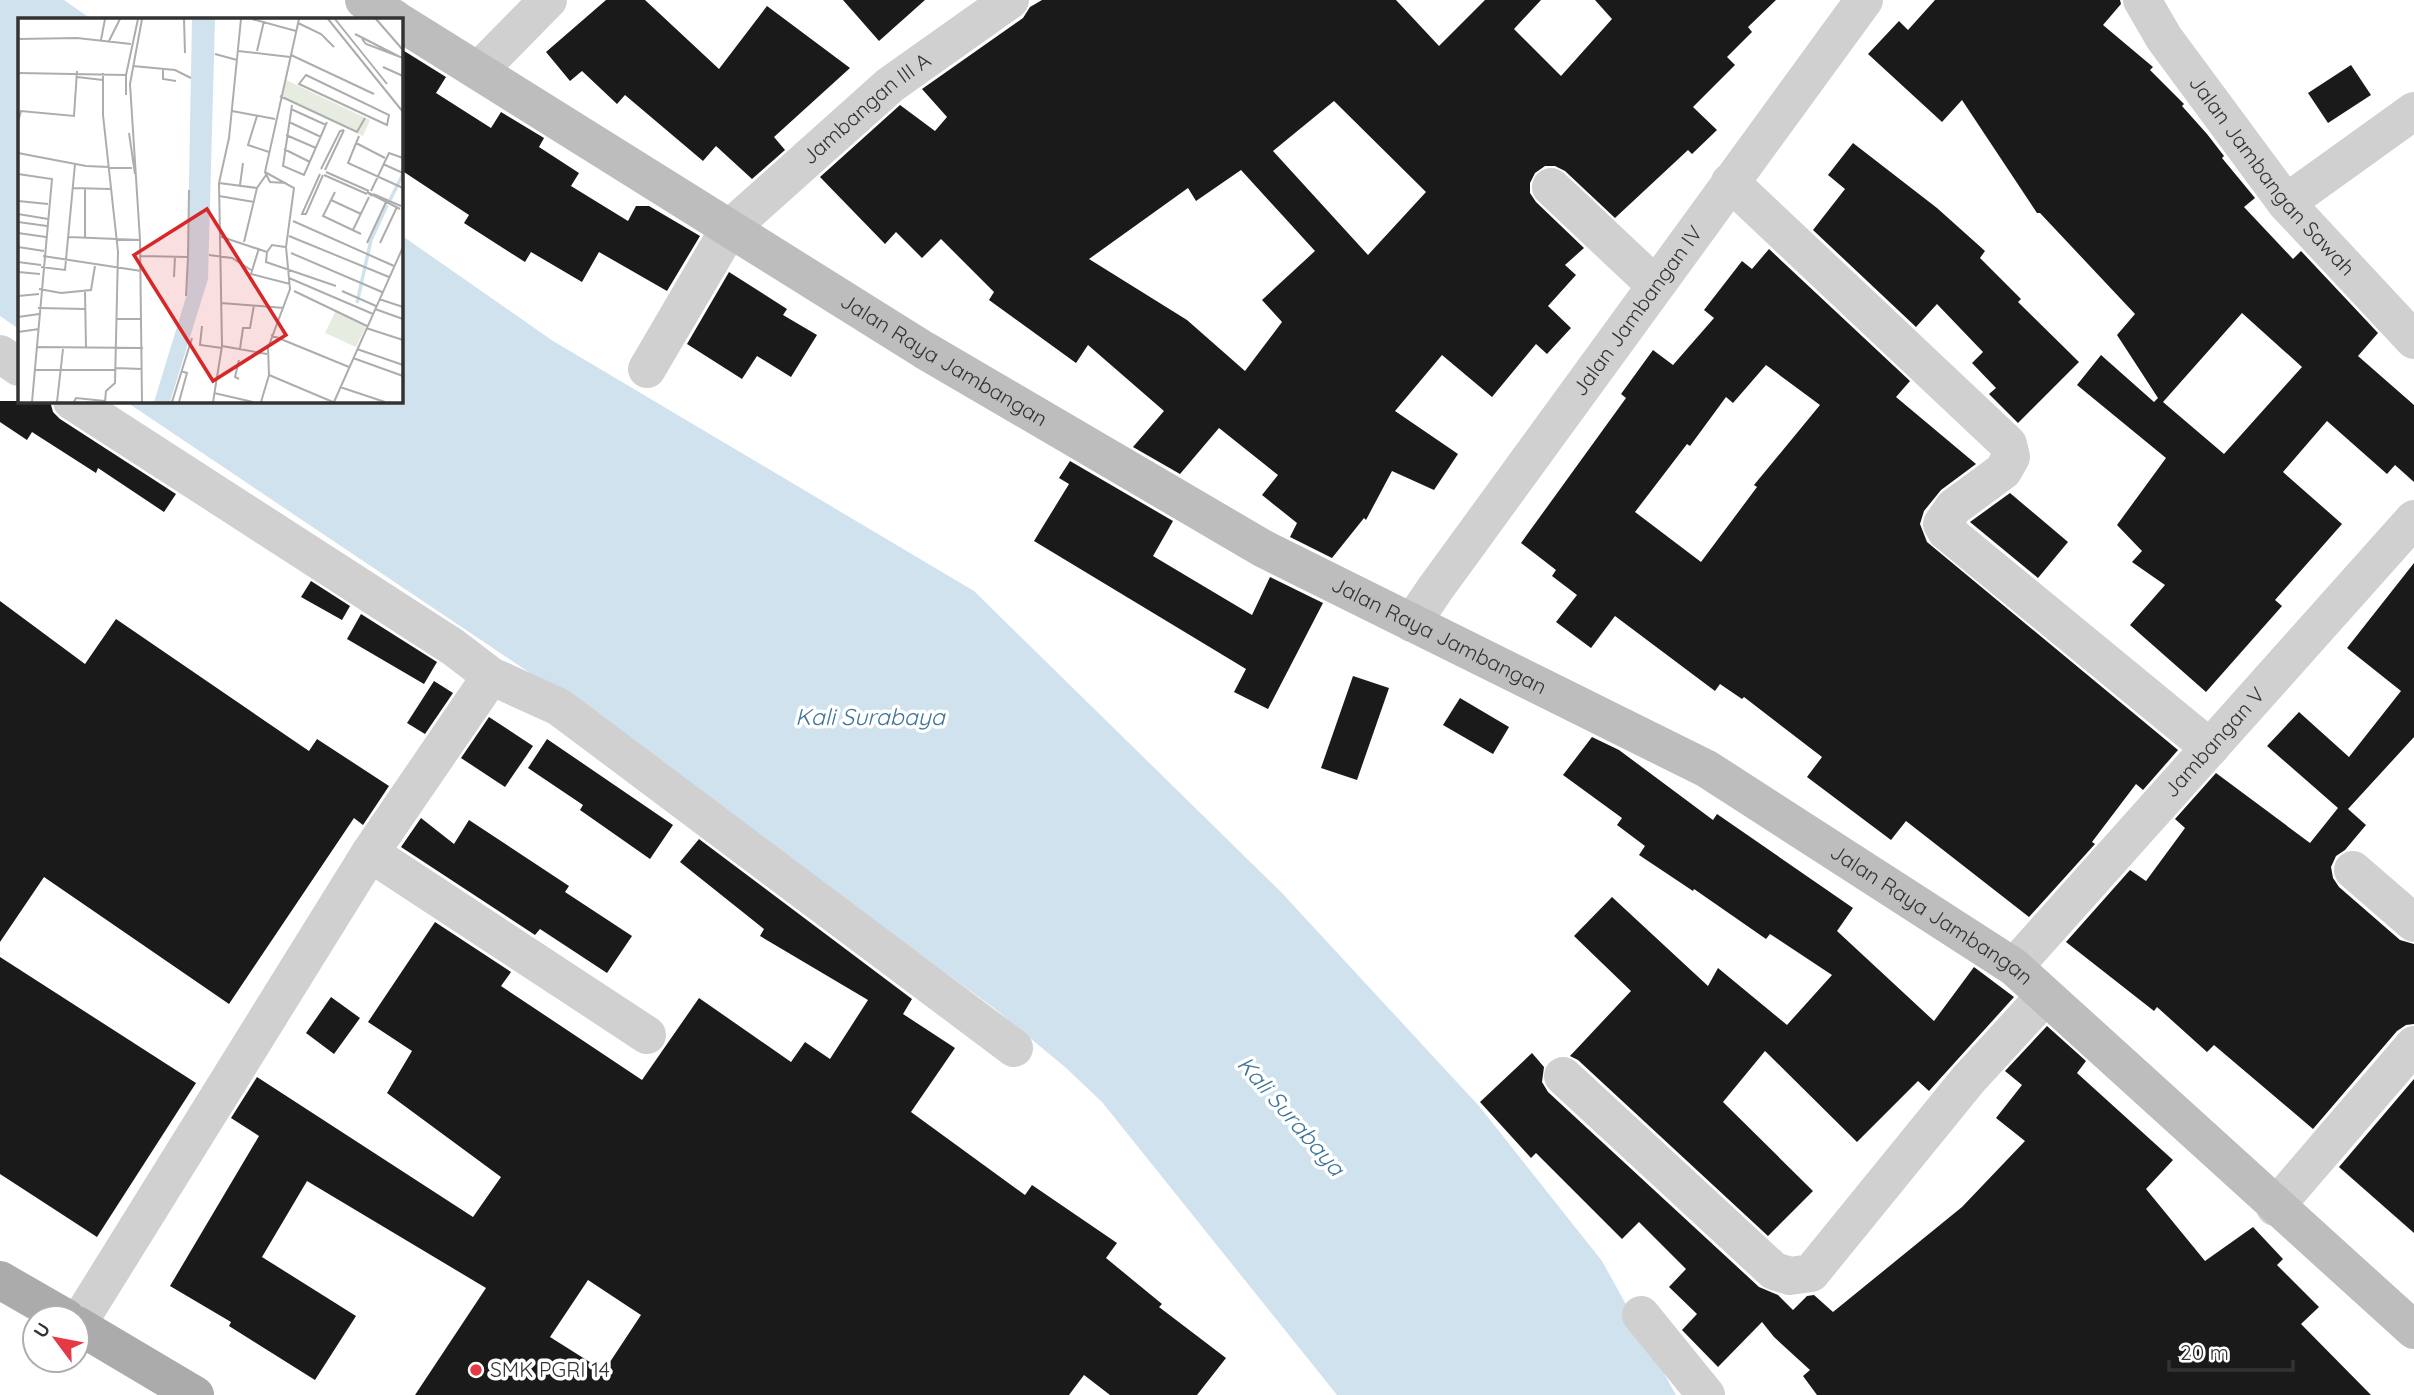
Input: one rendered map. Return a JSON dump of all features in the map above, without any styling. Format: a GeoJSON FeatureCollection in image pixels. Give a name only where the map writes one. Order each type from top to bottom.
{"type":"FeatureCollection","features":[{"type":"Feature","properties":{"kind":"main road"},"geometry":{"type":"LineString","coordinates":[[364,0],[393,18]]}},
{"type":"Feature","properties":{"kind":"main road","name":"Jalan Raya Jambangan"},"geometry":{"type":"LineString","coordinates":[[402,24],[923,350],[1264,549],[1707,769],[2014,968],[2414,1330]]}},
{"type":"Feature","properties":{"kind":"main road"},"geometry":{"type":"LineString","coordinates":[[0,1280],[42,1304]]}},
{"type":"Feature","properties":{"kind":"main road"},"geometry":{"type":"LineString","coordinates":[[91,1333],[194,1395]]}},
{"type":"Feature","properties":{"kind":"street"},"geometry":{"type":"LineString","coordinates":[[478,71],[548,0]]}},
{"type":"Feature","properties":{"kind":"street","name":"Jambangan III A"},"geometry":{"type":"LineString","coordinates":[[647,369],[729,229],[890,85],[1010,0]]}},
{"type":"Feature","properties":{"kind":"street","name":"Jalan Jambangan IV"},"geometry":{"type":"LineString","coordinates":[[1412,623],[1434,589],[1864,0]]}},
{"type":"Feature","properties":{"kind":"street","name":"Jalan Jambangan Sawah"},"geometry":{"type":"LineString","coordinates":[[2142,0],[2164,38],[2286,203],[2414,340]]}},
{"type":"Feature","properties":{"kind":"street"},"geometry":{"type":"LineString","coordinates":[[2286,203],[2414,111]]}},
{"type":"Feature","properties":{"kind":"street"},"geometry":{"type":"LineString","coordinates":[[1730,182],[2008,444],[2011,457],[2003,471],[1954,507],[1942,524],[1946,531],[2210,748]]}},
{"type":"Feature","properties":{"kind":"street"},"geometry":{"type":"LineString","coordinates":[[1551,187],[1655,285]]}},
{"type":"Feature","properties":{"kind":"street"},"geometry":{"type":"LineString","coordinates":[[0,354],[18,366]]}},
{"type":"Feature","properties":{"kind":"street"},"geometry":{"type":"LineString","coordinates":[[74,402],[453,648],[491,676],[559,707],[1014,1048]]}},
{"type":"Feature","properties":{"kind":"street","name":"Jambangan V"},"geometry":{"type":"LineString","coordinates":[[2014,968],[2414,519]]}},
{"type":"Feature","properties":{"kind":"street"},"geometry":{"type":"LineString","coordinates":[[90,1304],[370,853],[491,676]]}},
{"type":"Feature","properties":{"kind":"street"},"geometry":{"type":"LineString","coordinates":[[370,853],[648,1035]]}},
{"type":"Feature","properties":{"kind":"street"},"geometry":{"type":"LineString","coordinates":[[2353,870],[2414,923]]}},
{"type":"Feature","properties":{"kind":"street"},"geometry":{"type":"LineString","coordinates":[[1563,1076],[1774,1271],[1790,1276],[1811,1273],[1968,1080],[2045,996]]}},
{"type":"Feature","properties":{"kind":"street"},"geometry":{"type":"LineString","coordinates":[[2275,1206],[2414,1045]]}},
{"type":"Feature","properties":{"kind":"street"},"geometry":{"type":"LineString","coordinates":[[1641,1315],[1706,1395]]}},
{"type":"Feature","properties":{"kind":"water"},"geometry":{"type":"Polygon","coordinates":[[[0,0],[64,0],[90,18],[18,18],[18,328],[0,316],[0,0]]]}},
{"type":"Feature","properties":{"kind":"water","name":"Kali Surabaya"},"geometry":{"type":"Polygon","coordinates":[[[402,236],[553,341],[974,591],[1281,892],[1479,1106],[1602,1261],[1676,1395],[1337,1395],[1102,1102],[1065,1067],[995,1009],[585,710],[126,402],[402,402],[402,236]]]}},
{"type":"Feature","properties":{"kind":"building"},"geometry":{"type":"Polygon","coordinates":[[[606,0],[645,0],[719,69],[767,6],[850,68],[774,137],[785,150],[752,179],[716,146],[703,161],[625,95],[617,104],[582,71],[570,81],[546,52],[606,0]]]}},
{"type":"Feature","properties":{"kind":"building"},"geometry":{"type":"Polygon","coordinates":[[[843,0],[925,0],[879,41],[843,0]]]}},
{"type":"Feature","properties":{"kind":"building"},"geometry":{"type":"Polygon","coordinates":[[[1042,0],[1396,0],[1439,46],[1485,0],[1541,0],[1514,29],[1561,76],[1612,19],[1595,0],[1776,0],[1748,27],[1752,32],[1727,57],[1735,65],[1693,107],[1717,130],[1692,154],[1688,150],[1615,218],[1565,171],[1555,166],[1545,166],[1535,173],[1530,183],[1530,193],[1584,248],[1565,265],[1576,275],[1548,306],[1571,328],[1547,354],[1536,344],[1492,397],[1442,355],[1395,411],[1458,454],[1434,490],[1392,471],[1366,520],[1364,518],[1332,558],[1290,537],[1297,523],[1262,495],[1278,475],[1219,428],[1180,474],[1133,447],[1164,411],[1088,345],[1076,363],[989,300],[994,292],[941,239],[922,258],[896,232],[885,244],[820,177],[900,105],[935,131],[947,117],[922,89],[1023,18],[1030,7],[1042,0]],[[1334,101],[1273,151],[1368,255],[1426,192],[1334,101]],[[1241,170],[1196,201],[1188,188],[1089,259],[1187,320],[1245,371],[1282,322],[1262,300],[1315,251],[1241,170]]]}},
{"type":"Feature","properties":{"kind":"building"},"geometry":{"type":"Polygon","coordinates":[[[1935,0],[2120,0],[2121,4],[2103,25],[2153,67],[2150,70],[2184,104],[2182,106],[2207,134],[2224,156],[2222,158],[2255,198],[2244,207],[2293,259],[2301,251],[2378,333],[2358,356],[2414,405],[2414,482],[2395,465],[2387,474],[2327,421],[2283,472],[2342,524],[2275,600],[2282,606],[2206,692],[2130,625],[2165,585],[2132,562],[2142,551],[2117,525],[2166,458],[2077,385],[2101,355],[2154,402],[2158,398],[2117,335],[2135,314],[2040,213],[2037,213],[1962,100],[1942,122],[1868,54],[1899,21],[1908,30],[1935,0]],[[2242,313],[2163,402],[2224,454],[2302,367],[2242,313]]]}},
{"type":"Feature","properties":{"kind":"building"},"geometry":{"type":"Polygon","coordinates":[[[402,50],[446,77],[436,93],[491,128],[501,112],[544,138],[539,147],[579,173],[571,186],[628,221],[636,206],[649,206],[700,236],[667,291],[599,252],[582,282],[531,252],[525,262],[464,223],[469,215],[402,171],[402,50]]]}},
{"type":"Feature","properties":{"kind":"building"},"geometry":{"type":"Polygon","coordinates":[[[2351,65],[2371,95],[2328,123],[2308,93],[2351,65]]]}},
{"type":"Feature","properties":{"kind":"building"},"geometry":{"type":"Polygon","coordinates":[[[1853,143],[1937,208],[1985,251],[1980,258],[2021,299],[2018,302],[2079,362],[2018,423],[1989,394],[1996,388],[1972,363],[1983,352],[1937,304],[1916,327],[1813,230],[1845,189],[1828,175],[1853,143]]]}},
{"type":"Feature","properties":{"kind":"building"},"geometry":{"type":"Polygon","coordinates":[[[1769,249],[1910,381],[1896,397],[1976,464],[1941,490],[1924,511],[1920,524],[1927,542],[2178,750],[2143,790],[2136,784],[2092,842],[2095,844],[2029,917],[1906,821],[1891,840],[1807,777],[1822,757],[1744,697],[1742,699],[1720,684],[1715,691],[1615,616],[1591,648],[1556,622],[1577,595],[1552,576],[1556,570],[1521,543],[1626,398],[1621,394],[1653,350],[1673,365],[1714,318],[1704,310],[1742,261],[1752,269],[1769,249]],[[1766,365],[1733,403],[1726,397],[1690,446],[1687,444],[1635,512],[1701,562],[1757,487],[1754,485],[1820,405],[1766,365]]]}},
{"type":"Feature","properties":{"kind":"building"},"geometry":{"type":"Polygon","coordinates":[[[729,272],[787,309],[783,315],[817,335],[791,377],[757,356],[742,379],[687,344],[729,272]]]}},
{"type":"Feature","properties":{"kind":"building"},"geometry":{"type":"Polygon","coordinates":[[[0,401],[50,402],[53,412],[60,419],[176,494],[164,512],[98,468],[96,473],[32,432],[27,440],[0,422],[0,401]]]}},
{"type":"Feature","properties":{"kind":"building"},"geometry":{"type":"Polygon","coordinates":[[[1070,461],[1173,521],[1153,556],[1252,615],[1270,577],[1323,603],[1268,709],[1234,692],[1246,669],[1034,541],[1069,484],[1059,478],[1070,461]]]}},
{"type":"Feature","properties":{"kind":"building"},"geometry":{"type":"Polygon","coordinates":[[[2010,493],[2068,542],[2038,578],[1970,522],[2010,493]]]}},
{"type":"Feature","properties":{"kind":"building"},"geometry":{"type":"Polygon","coordinates":[[[2414,563],[2414,737],[2348,809],[2366,825],[2345,850],[2336,856],[2331,867],[2333,878],[2339,887],[2400,940],[2414,944],[2414,1024],[2406,1025],[2397,1031],[2313,1129],[2214,1045],[2207,1052],[2157,1007],[2154,1011],[2066,942],[2130,870],[2146,881],[2185,828],[2175,819],[2216,773],[2310,843],[2338,808],[2267,746],[2299,712],[2349,757],[2401,691],[2347,648],[2414,563]]]}},
{"type":"Feature","properties":{"kind":"building"},"geometry":{"type":"Polygon","coordinates":[[[311,581],[350,606],[342,620],[301,597],[311,581]]]}},
{"type":"Feature","properties":{"kind":"building"},"geometry":{"type":"Polygon","coordinates":[[[0,601],[85,664],[116,619],[309,751],[317,739],[389,786],[363,825],[354,818],[229,1004],[44,877],[0,942],[0,601]]]}},
{"type":"Feature","properties":{"kind":"building"},"geometry":{"type":"Polygon","coordinates":[[[361,614],[437,662],[424,684],[347,639],[361,614]]]}},
{"type":"Feature","properties":{"kind":"building"},"geometry":{"type":"Polygon","coordinates":[[[1353,676],[1389,688],[1357,780],[1321,768],[1353,676]]]}},
{"type":"Feature","properties":{"kind":"building"},"geometry":{"type":"Polygon","coordinates":[[[434,681],[453,693],[425,734],[407,723],[434,681]]]}},
{"type":"Feature","properties":{"kind":"building"},"geometry":{"type":"Polygon","coordinates":[[[1460,698],[1509,727],[1493,754],[1443,725],[1460,698]]]}},
{"type":"Feature","properties":{"kind":"building"},"geometry":{"type":"Polygon","coordinates":[[[489,717],[533,746],[505,787],[461,758],[489,717]]]}},
{"type":"Feature","properties":{"kind":"building"},"geometry":{"type":"Polygon","coordinates":[[[1592,737],[1619,750],[1713,820],[1717,814],[1853,908],[1837,931],[1934,1021],[1974,967],[2014,997],[1929,1091],[1918,1081],[1857,1142],[1765,1051],[1723,1102],[1813,1191],[1768,1236],[1578,1060],[1570,1056],[1631,991],[1574,936],[1612,897],[1708,986],[1718,968],[1787,1025],[1832,975],[1770,934],[1766,939],[1639,855],[1645,846],[1617,825],[1622,818],[1563,775],[1592,737]]]}},
{"type":"Feature","properties":{"kind":"building"},"geometry":{"type":"Polygon","coordinates":[[[547,739],[673,825],[650,859],[580,810],[583,805],[528,768],[547,739]]]}},
{"type":"Feature","properties":{"kind":"building"},"geometry":{"type":"Polygon","coordinates":[[[421,818],[454,844],[469,820],[569,886],[565,892],[632,936],[607,973],[540,929],[535,935],[401,847],[421,818]]]}},
{"type":"Feature","properties":{"kind":"building"},"geometry":{"type":"Polygon","coordinates":[[[699,839],[912,999],[903,1014],[955,1048],[911,1112],[1025,1195],[1032,1185],[1117,1243],[1106,1258],[1162,1304],[1159,1307],[1226,1358],[1197,1395],[1110,1395],[1084,1375],[1069,1395],[415,1395],[486,1288],[307,1181],[262,1257],[356,1316],[315,1380],[229,1326],[231,1322],[170,1286],[259,1136],[231,1118],[257,1077],[473,1217],[501,1177],[387,1093],[412,1051],[368,1022],[435,922],[511,972],[501,986],[642,1080],[699,998],[791,1062],[805,1042],[830,1059],[868,1000],[760,936],[764,929],[680,862],[699,839]],[[588,1280],[550,1337],[604,1371],[641,1315],[588,1280]]]}},
{"type":"Feature","properties":{"kind":"building"},"geometry":{"type":"Polygon","coordinates":[[[0,957],[196,1083],[97,1237],[0,1174],[0,957]]]}},
{"type":"Feature","properties":{"kind":"building"},"geometry":{"type":"Polygon","coordinates":[[[331,997],[360,1018],[334,1054],[306,1033],[331,997]]]}},
{"type":"Feature","properties":{"kind":"building"},"geometry":{"type":"Polygon","coordinates":[[[2047,1026],[2086,1061],[2077,1073],[2173,1160],[2146,1189],[2205,1261],[2253,1227],[2283,1259],[2277,1265],[2319,1307],[2301,1324],[2371,1395],[1817,1395],[1803,1376],[1810,1370],[1774,1337],[1762,1322],[1718,1367],[1682,1330],[1697,1314],[1669,1287],[1686,1269],[1639,1222],[1622,1239],[1536,1153],[1531,1158],[1480,1102],[1532,1053],[1544,1067],[1542,1082],[1548,1092],[1759,1287],[1778,1295],[1793,1310],[1807,1296],[1814,1295],[1833,1312],[1962,1207],[2025,1141],[1996,1118],[2022,1085],[2005,1071],[2047,1026]]]}},
{"type":"Feature","properties":{"kind":"building"},"geometry":{"type":"Polygon","coordinates":[[[2414,1079],[2414,1233],[2339,1167],[2414,1079]]]}},
{"type":"Feature","properties":{"kind":"place","name":"SMK PGRI 14"},"geometry":{"type":"Point","coordinates":[476,1370]}}]}
